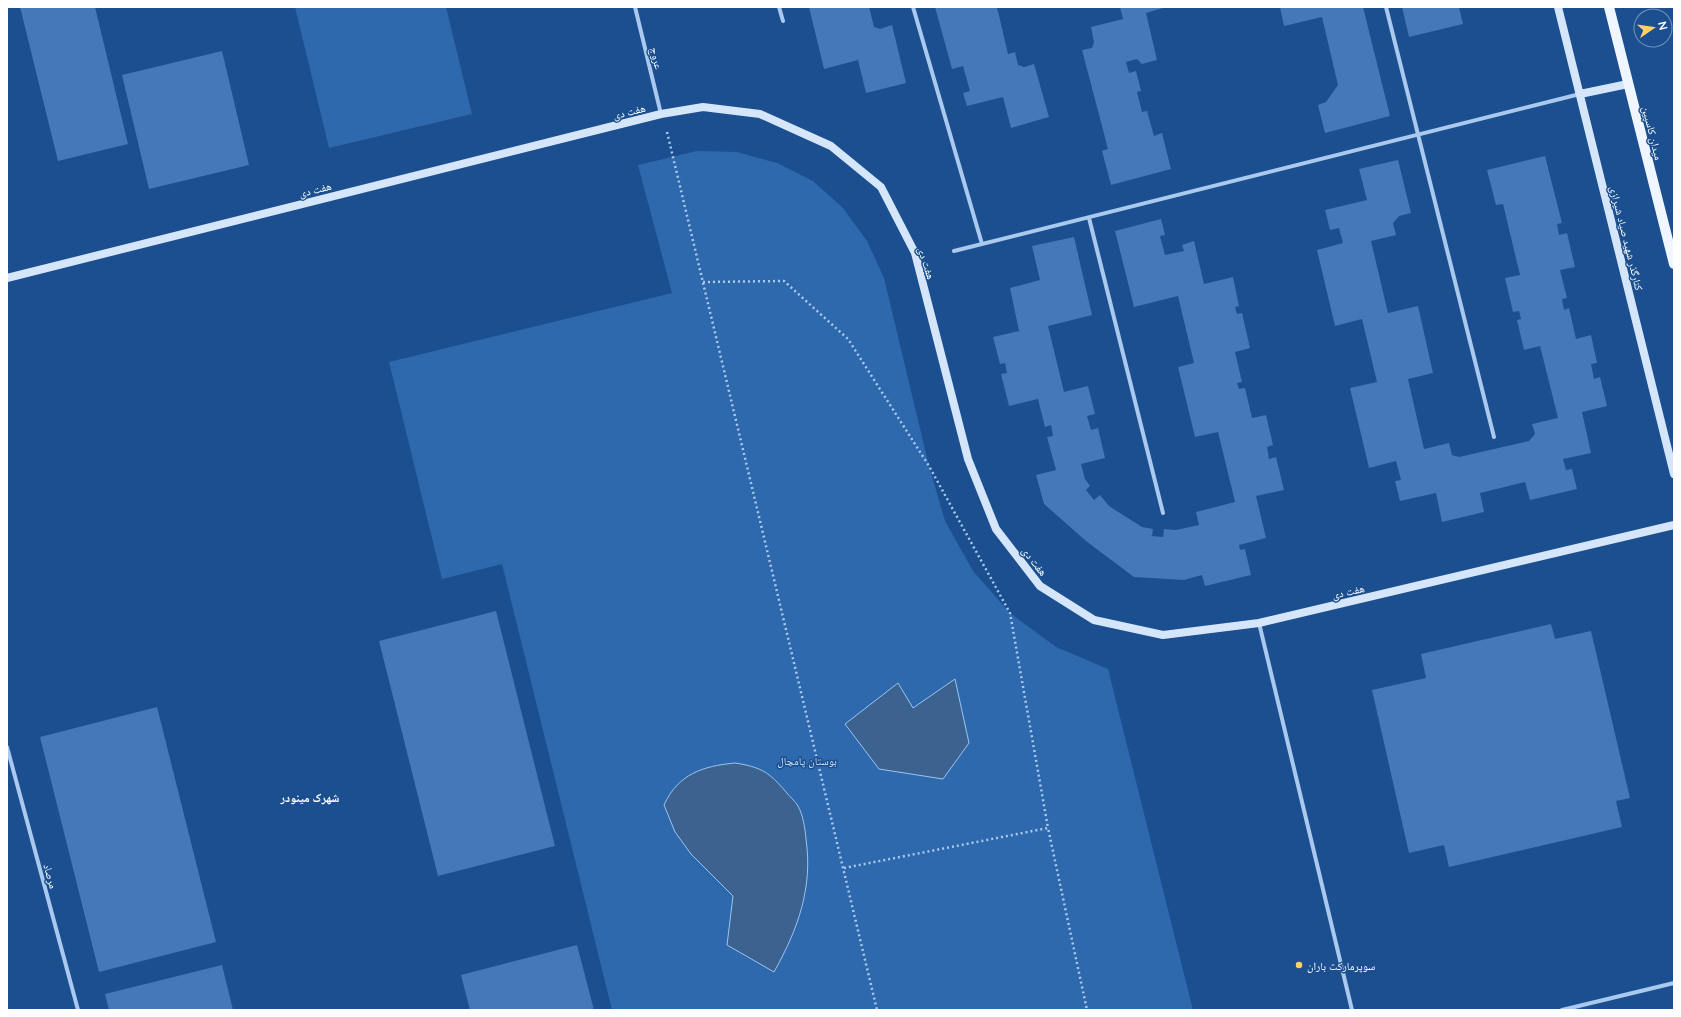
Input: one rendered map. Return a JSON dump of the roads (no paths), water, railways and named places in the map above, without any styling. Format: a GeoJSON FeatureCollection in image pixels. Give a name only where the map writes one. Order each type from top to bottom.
{"type":"FeatureCollection","features":[{"type":"Feature","properties":{"kind":"main road","name":"میدان کاسپین"},"geometry":{"type":"LineString","coordinates":[[1609,7],[1674,264]]}},
{"type":"Feature","properties":{"kind":"street","name":"عروج"},"geometry":{"type":"LineString","coordinates":[[635,7],[662,114]]}},
{"type":"Feature","properties":{"kind":"street"},"geometry":{"type":"LineString","coordinates":[[779,7],[782,21]]}},
{"type":"Feature","properties":{"kind":"street"},"geometry":{"type":"LineString","coordinates":[[913,7],[982,244]]}},
{"type":"Feature","properties":{"kind":"street"},"geometry":{"type":"LineString","coordinates":[[1386,7],[1494,437]]}},
{"type":"Feature","properties":{"kind":"street","name":"کنارگذر شهید صیاد شیرازی"},"geometry":{"type":"LineString","coordinates":[[1558,7],[1674,474]]}},
{"type":"Feature","properties":{"kind":"street"},"geometry":{"type":"LineString","coordinates":[[954,251],[1580,94],[1628,84]]}},
{"type":"Feature","properties":{"kind":"street","name":"هفت دی"},"geometry":{"type":"LineString","coordinates":[[7,278],[662,114],[703,107],[760,114],[831,146],[881,187],[914,253],[968,459],[996,529],[1040,586],[1094,620],[1163,635],[1259,623],[1674,525]]}},
{"type":"Feature","properties":{"kind":"street"},"geometry":{"type":"LineString","coordinates":[[1089,218],[1163,513]]}},
{"type":"Feature","properties":{"kind":"street"},"geometry":{"type":"LineString","coordinates":[[1259,623],[1352,1010]]}},
{"type":"Feature","properties":{"kind":"street","name":"مرصاد"},"geometry":{"type":"LineString","coordinates":[[7,747],[78,1010]]}},
{"type":"Feature","properties":{"kind":"street"},"geometry":{"type":"LineString","coordinates":[[1562,1010],[1674,983]]}},
{"type":"Feature","properties":{"kind":"place","name":"سوپرمارکت باران"},"geometry":{"type":"Point","coordinates":[1299,965]}},
{"type":"Feature","properties":{"kind":"district","name":"شهرک مینودر"},"geometry":{"type":"Point","coordinates":[310,797]}},
{"type":"Feature","properties":{"kind":"park label","name":"بوستان پامچال"},"geometry":{"type":"Point","coordinates":[807,760]}}]}
